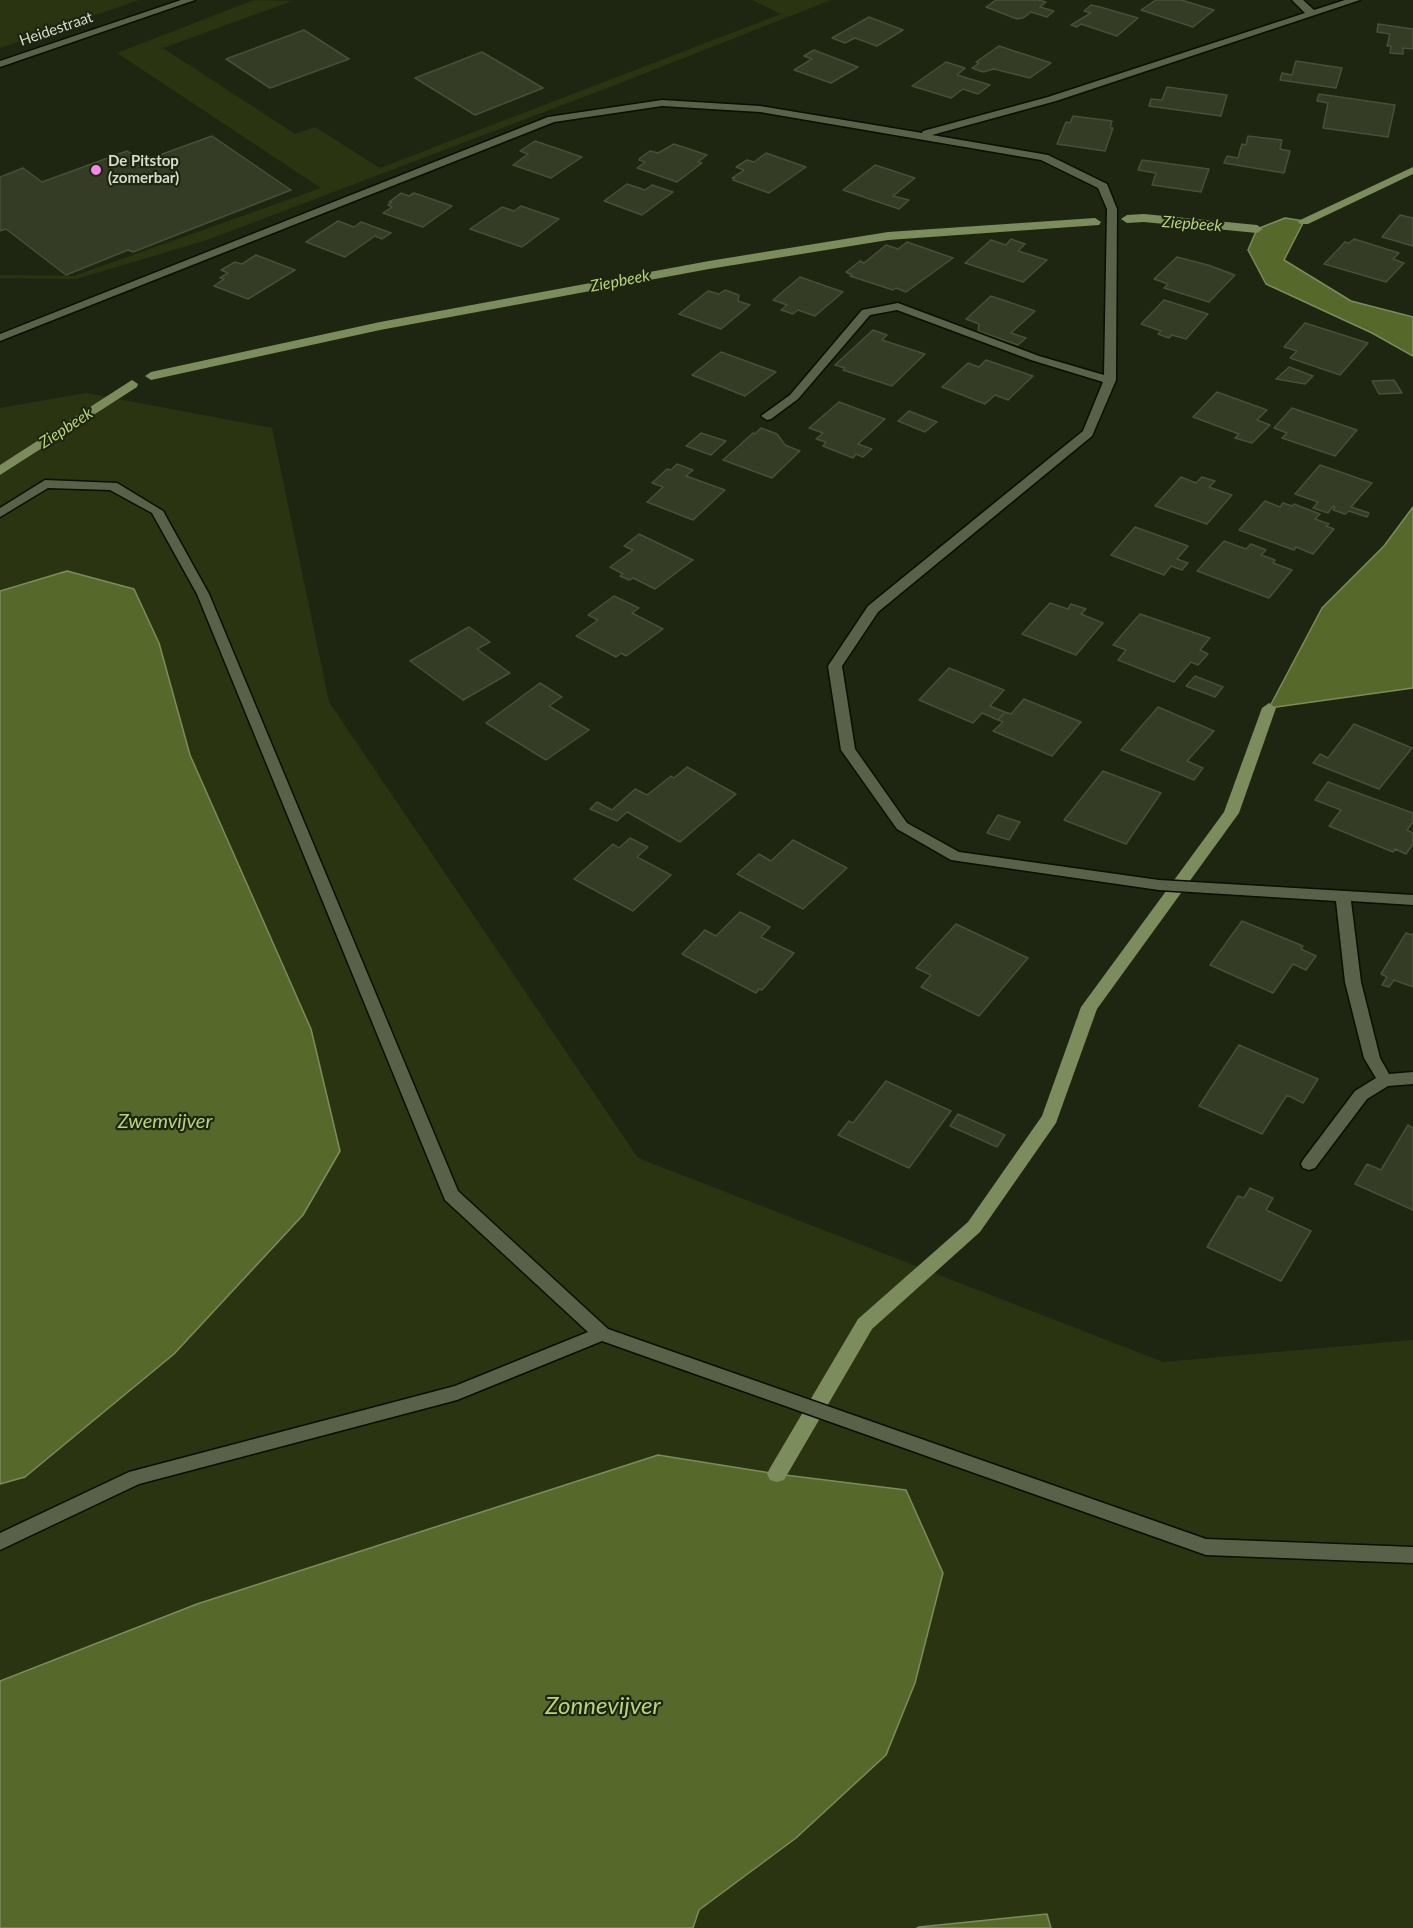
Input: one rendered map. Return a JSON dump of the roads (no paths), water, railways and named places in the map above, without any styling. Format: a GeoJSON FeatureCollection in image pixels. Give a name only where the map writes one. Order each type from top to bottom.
{"type":"FeatureCollection","features":[{"type":"Feature","properties":{"kind":"street","name":"Heidestraat"},"geometry":{"type":"LineString","coordinates":[[0,64],[190,0]]}},
{"type":"Feature","properties":{"kind":"street"},"geometry":{"type":"LineString","coordinates":[[1297,0],[1312,14]]}},
{"type":"Feature","properties":{"kind":"street"},"geometry":{"type":"LineString","coordinates":[[921,135],[1052,99],[1355,0]]}},
{"type":"Feature","properties":{"kind":"street"},"geometry":{"type":"LineString","coordinates":[[0,338],[552,119],[662,103],[760,109],[1044,157],[1103,186],[1112,209],[1110,380],[1088,433],[873,609],[836,666],[848,750],[902,826],[956,856],[1160,885],[1413,900]]}},
{"type":"Feature","properties":{"kind":"street"},"geometry":{"type":"LineString","coordinates":[[767,416],[794,397],[866,312],[898,306],[1035,358],[1110,380]]}},
{"type":"Feature","properties":{"kind":"street"},"geometry":{"type":"LineString","coordinates":[[0,513],[45,484],[113,486],[157,511],[203,594],[452,1195],[602,1334],[1206,1547],[1413,1555]]}},
{"type":"Feature","properties":{"kind":"street"},"geometry":{"type":"LineString","coordinates":[[1342,895],[1353,982],[1372,1058],[1385,1080]]}},
{"type":"Feature","properties":{"kind":"street"},"geometry":{"type":"LineString","coordinates":[[1309,1164],[1361,1095],[1385,1080],[1413,1078]]}},
{"type":"Feature","properties":{"kind":"street"},"geometry":{"type":"LineString","coordinates":[[0,1542],[135,1477],[457,1393],[602,1334]]}},
{"type":"Feature","properties":{"kind":"water"},"geometry":{"type":"Polygon","coordinates":[[[1285,218],[1304,221],[1284,260],[1351,301],[1413,317],[1413,356],[1372,333],[1266,284],[1248,250],[1257,229],[1285,218]]]}},
{"type":"Feature","properties":{"kind":"water"},"geometry":{"type":"Polygon","coordinates":[[[1413,507],[1413,688],[1269,708],[1322,608],[1384,546],[1413,507]]]}},
{"type":"Feature","properties":{"kind":"water","name":"Zwemvijver"},"geometry":{"type":"Polygon","coordinates":[[[67,571],[134,589],[159,643],[190,755],[311,1029],[340,1151],[303,1215],[174,1354],[25,1477],[0,1484],[0,591],[67,571]]]}},
{"type":"Feature","properties":{"kind":"water","name":"Zonnevijver"},"geometry":{"type":"Polygon","coordinates":[[[658,1455],[777,1474],[906,1490],[943,1573],[915,1683],[886,1755],[796,1838],[699,1910],[693,1928],[0,1928],[0,1681],[197,1604],[658,1455]]]}},
{"type":"Feature","properties":{"kind":"water"},"geometry":{"type":"Polygon","coordinates":[[[1047,1914],[1051,1928],[917,1928],[919,1927],[1047,1914]]]}},
{"type":"Feature","properties":{"kind":"waterway","name":"Ziepbeek"},"geometry":{"type":"LineString","coordinates":[[1304,221],[1413,170]]}},
{"type":"Feature","properties":{"kind":"waterway","name":"Ziepbeek"},"geometry":{"type":"LineString","coordinates":[[1127,219],[1144,218],[1257,229]]}},
{"type":"Feature","properties":{"kind":"waterway","name":"Ziepbeek"},"geometry":{"type":"LineString","coordinates":[[151,376],[380,326],[709,265],[888,236],[1095,222]]}},
{"type":"Feature","properties":{"kind":"waterway","name":"Ziepbeek"},"geometry":{"type":"LineString","coordinates":[[0,471],[132,384]]}},
{"type":"Feature","properties":{"kind":"waterway"},"geometry":{"type":"LineString","coordinates":[[777,1474],[865,1324],[974,1227],[1050,1118],[1089,1007],[1231,813],[1269,708]]}},
{"type":"Feature","properties":{"kind":"place","name":"De Pitstop (zomerbar)"},"geometry":{"type":"Point","coordinates":[96,170]}}]}
